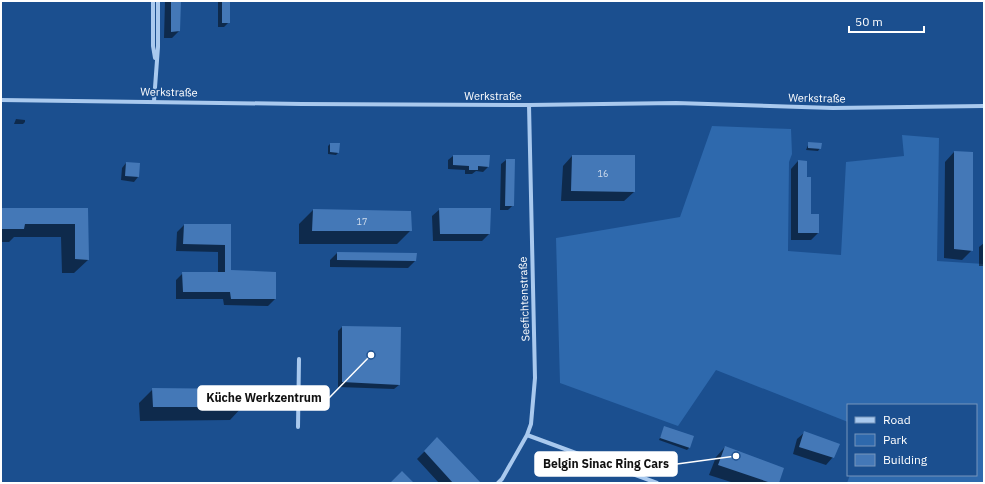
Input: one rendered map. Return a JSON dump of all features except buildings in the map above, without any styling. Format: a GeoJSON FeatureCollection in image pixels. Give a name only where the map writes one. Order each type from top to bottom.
{"type":"FeatureCollection","features":[{"type":"Feature","properties":{"kind":"street"},"geometry":{"type":"LineString","coordinates":[[153,1],[153,46],[156,60]]}},
{"type":"Feature","properties":{"kind":"street"},"geometry":{"type":"LineString","coordinates":[[154,101],[158,40],[158,1]]}},
{"type":"Feature","properties":{"kind":"street","name":"Werkstraße"},"geometry":{"type":"LineString","coordinates":[[1,100],[302,104],[529,105],[676,103],[833,108],[984,106]]}},
{"type":"Feature","properties":{"kind":"street","name":"Seefichtenstraße"},"geometry":{"type":"LineString","coordinates":[[498,483],[527,435],[531,424],[535,378],[529,105]]}},
{"type":"Feature","properties":{"kind":"street"},"geometry":{"type":"LineString","coordinates":[[298,427],[299,359]]}},
{"type":"Feature","properties":{"kind":"street"},"geometry":{"type":"LineString","coordinates":[[527,435],[657,483]]}},
{"type":"Feature","properties":{"kind":"green space"},"geometry":{"type":"Polygon","coordinates":[[[712,126],[791,129],[792,154],[789,162],[788,251],[841,255],[846,162],[904,156],[902,135],[939,138],[937,261],[984,264],[984,483],[847,483],[850,476],[977,476],[977,404],[847,404],[847,422],[716,370],[678,426],[560,383],[556,238],[680,217],[712,126]]]}},
{"type":"Feature","properties":{"kind":"place","name":"Küche Werkzentrum"},"geometry":{"type":"Point","coordinates":[371,355]}},
{"type":"Feature","properties":{"kind":"place","name":"Belgin Sinac Ring Cars"},"geometry":{"type":"Point","coordinates":[736,456]}}]}
